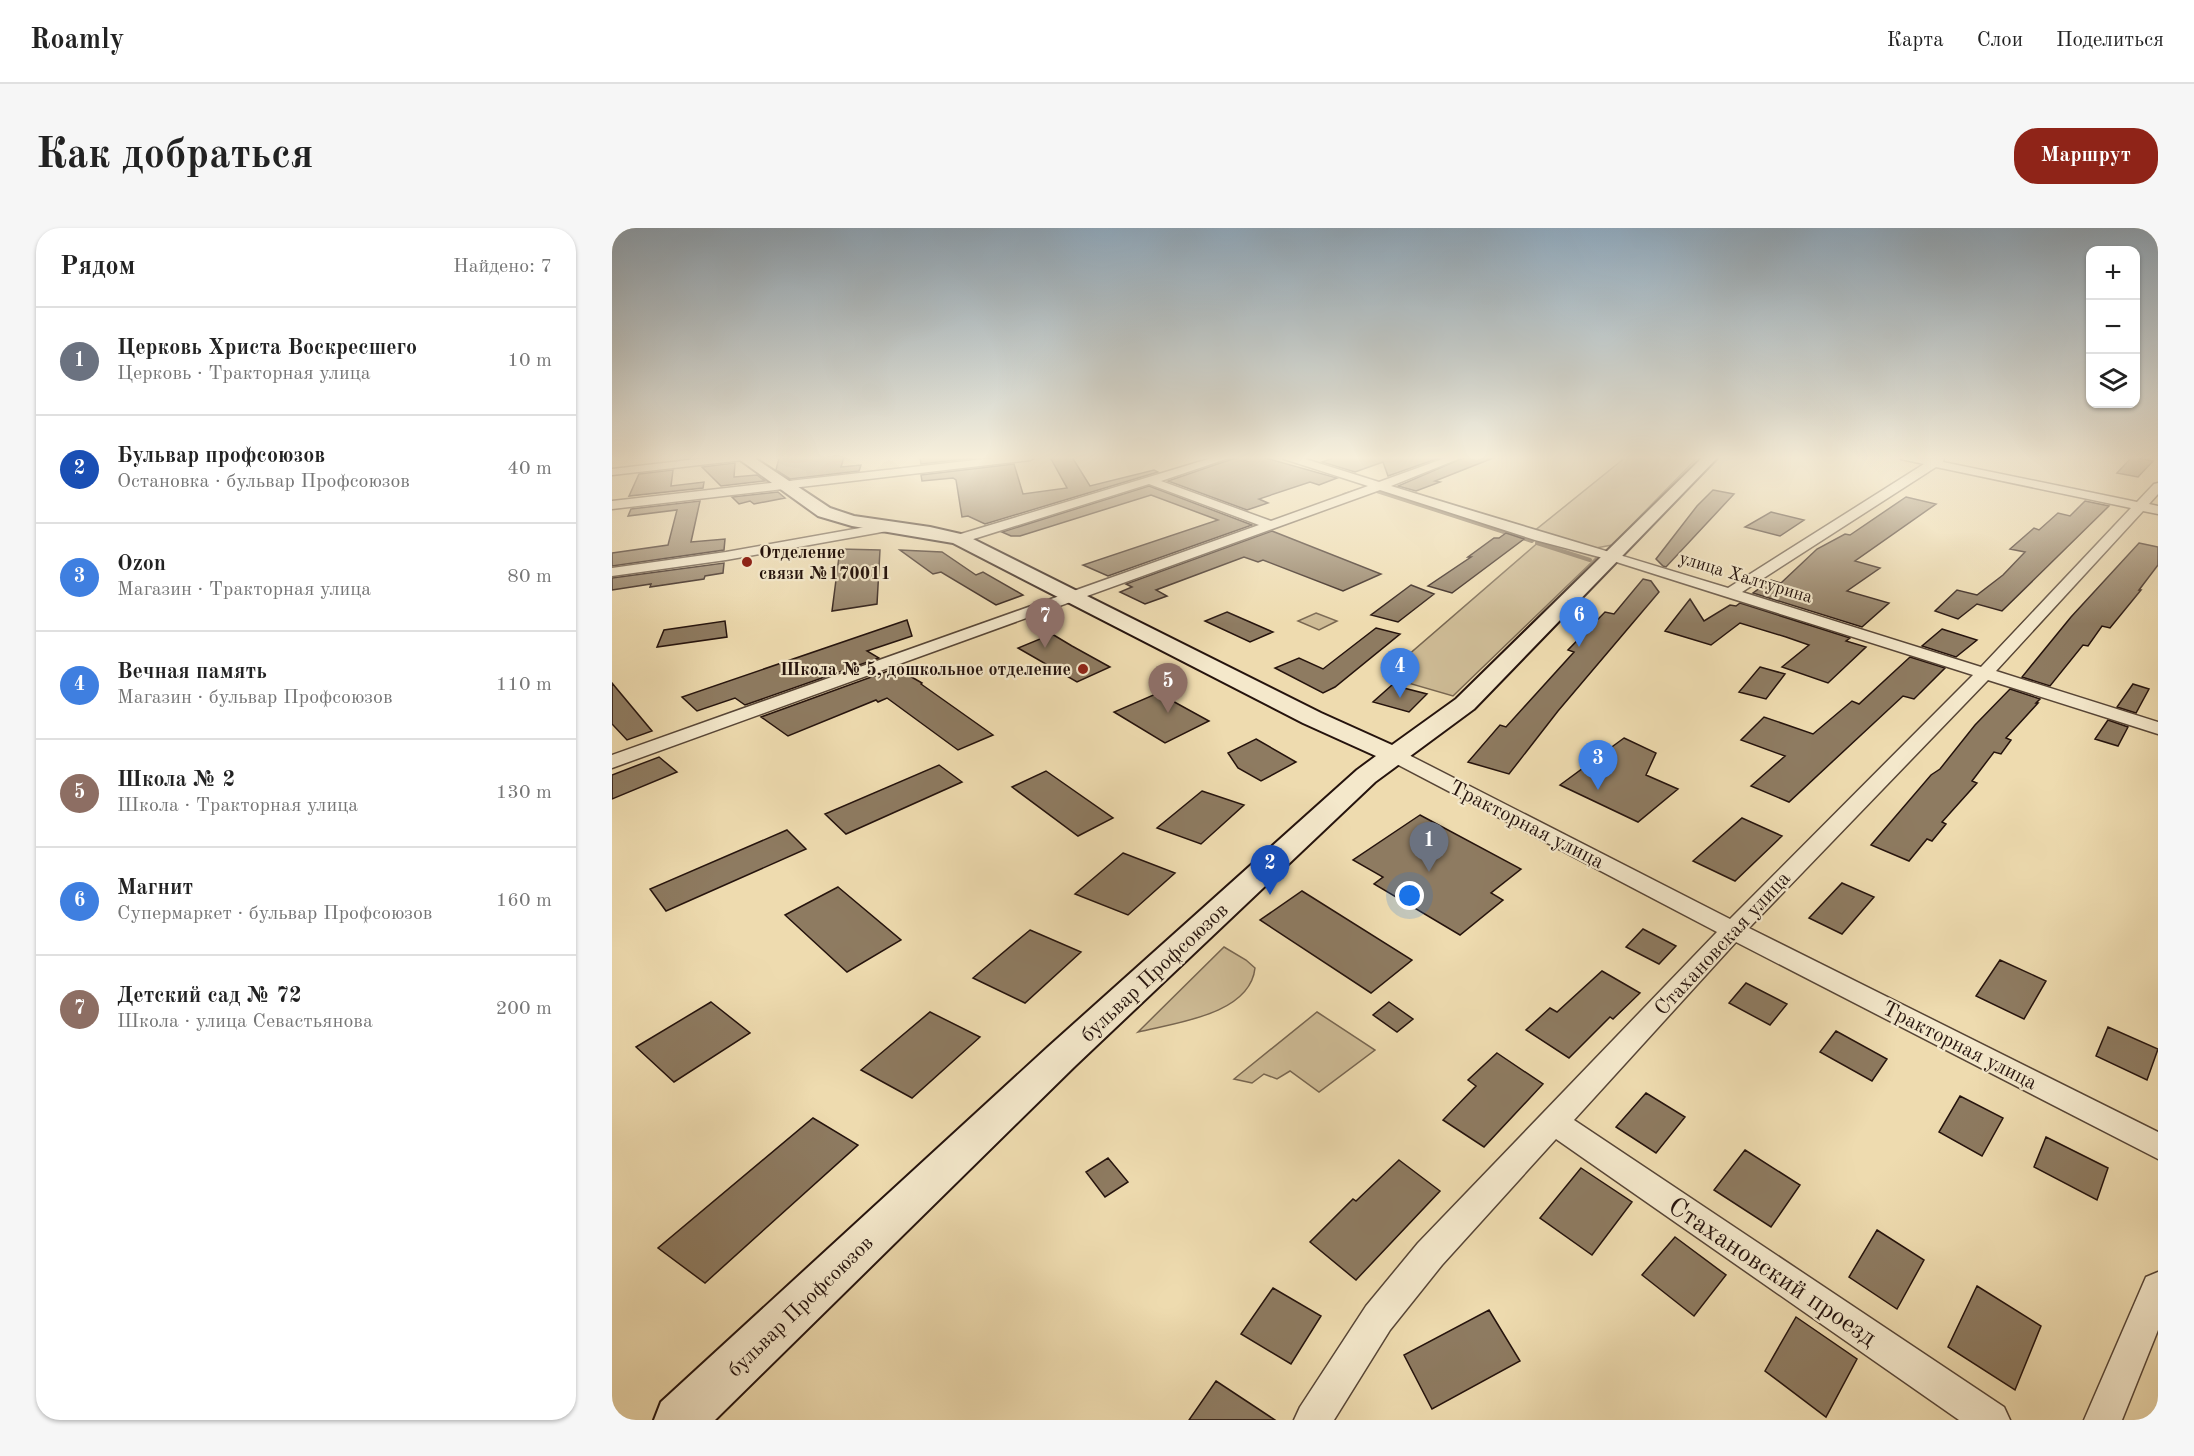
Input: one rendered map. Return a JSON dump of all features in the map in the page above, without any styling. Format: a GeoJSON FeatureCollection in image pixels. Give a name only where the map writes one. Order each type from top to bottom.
{"type":"FeatureCollection","features":[{"type":"Feature","properties":{"kind":"main road","name":"Тракторная улица"},"geometry":{"type":"LineString","coordinates":[[826,513],[852,521],[959,539],[1312,718],[1394,755]]}},
{"type":"Feature","properties":{"kind":"main road","name":"бульвар Профсоюзов"},"geometry":{"type":"LineString","coordinates":[[679,1420],[1061,1057],[1366,776],[1465,704],[1655,513]]}},
{"type":"Feature","properties":{"kind":"street"},"geometry":{"type":"LineString","coordinates":[[959,539],[1046,513]]}},
{"type":"Feature","properties":{"kind":"street"},"geometry":{"type":"LineString","coordinates":[[1237,513],[1273,526]]}},
{"type":"Feature","properties":{"kind":"street"},"geometry":{"type":"LineString","coordinates":[[612,762],[1310,513]]}},
{"type":"Feature","properties":{"kind":"street","name":"улица Халтурина"},"geometry":{"type":"LineString","coordinates":[[1462,513],[1612,556],[2158,728]]}},
{"type":"Feature","properties":{"kind":"street"},"geometry":{"type":"LineString","coordinates":[[1730,593],[1856,513]]}},
{"type":"Feature","properties":{"kind":"street","name":"Стахановская улица"},"geometry":{"type":"LineString","coordinates":[[1313,1420],[1378,1318],[1430,1254],[1555,1123],[1732,930],[2144,513]]}},
{"type":"Feature","properties":{"kind":"street"},"geometry":{"type":"LineString","coordinates":[[612,572],[726,556],[888,526]]}},
{"type":"Feature","properties":{"kind":"street","name":"Тракторная улица"},"geometry":{"type":"LineString","coordinates":[[1394,755],[2158,1146]]}},
{"type":"Feature","properties":{"kind":"street","name":"Стахановский проезд"},"geometry":{"type":"LineString","coordinates":[[1555,1123],[1992,1420]]}},
{"type":"Feature","properties":{"kind":"street"},"geometry":{"type":"LineString","coordinates":[[2103,1420],[2158,1288]]}},
{"type":"Feature","properties":{"kind":"shaded area"},"geometry":{"type":"Polygon","coordinates":[[[1557,513],[1644,513],[1612,545],[1596,548],[1533,532],[1557,513]]]}},
{"type":"Feature","properties":{"kind":"shaded area"},"geometry":{"type":"Polygon","coordinates":[[[1541,540],[1597,557],[1453,696],[1384,676],[1541,540]]]}},
{"type":"Feature","properties":{"kind":"shaded area"},"geometry":{"type":"Polygon","coordinates":[[[1316,613],[1337,621],[1319,630],[1298,621],[1316,613]]]}},
{"type":"Feature","properties":{"kind":"shaded area"},"geometry":{"type":"Polygon","coordinates":[[[1224,947],[1255,968],[1250,984],[1240,997],[1208,1014],[1138,1032],[1224,947]]]}},
{"type":"Feature","properties":{"kind":"shaded area"},"geometry":{"type":"Polygon","coordinates":[[[1317,1012],[1375,1050],[1319,1092],[1290,1071],[1277,1079],[1264,1074],[1252,1083],[1234,1079],[1317,1012]]]}},
{"type":"Feature","properties":{"kind":"building"},"geometry":{"type":"Polygon","coordinates":[[[629,513],[656,513],[628,516],[629,513]]]}},
{"type":"Feature","properties":{"kind":"building"},"geometry":{"type":"Polygon","coordinates":[[[676,513],[697,513],[691,542],[725,539],[724,550],[612,566],[612,553],[668,545],[676,513]]]}},
{"type":"Feature","properties":{"kind":"building"},"geometry":{"type":"Polygon","coordinates":[[[961,513],[1023,513],[985,524],[968,516],[962,517],[961,513]]]}},
{"type":"Feature","properties":{"kind":"building"},"geometry":{"type":"Polygon","coordinates":[[[1064,513],[1095,513],[1020,536],[1011,536],[1002,532],[1064,513]]]}},
{"type":"Feature","properties":{"kind":"building"},"geometry":{"type":"Polygon","coordinates":[[[1198,513],[1219,513],[1252,525],[1108,576],[1083,565],[1218,520],[1198,513]]]}},
{"type":"Feature","properties":{"kind":"building"},"geometry":{"type":"Polygon","coordinates":[[[1692,513],[1717,513],[1666,567],[1656,559],[1692,513]]]}},
{"type":"Feature","properties":{"kind":"building"},"geometry":{"type":"Polygon","coordinates":[[[1770,513],[1804,520],[1780,536],[1745,527],[1770,513]]]}},
{"type":"Feature","properties":{"kind":"building"},"geometry":{"type":"Polygon","coordinates":[[[1883,513],[1924,513],[1855,561],[1880,568],[1847,591],[1889,603],[1862,627],[1753,593],[1771,580],[1781,583],[1817,549],[1845,534],[1850,535],[1883,513]]]}},
{"type":"Feature","properties":{"kind":"building"},"geometry":{"type":"Polygon","coordinates":[[[2058,513],[2070,516],[2073,513],[2102,513],[2002,611],[1977,604],[1958,619],[1935,611],[1957,590],[1977,595],[2003,575],[2025,552],[2010,549],[2034,528],[2039,530],[2058,513]]]}},
{"type":"Feature","properties":{"kind":"building"},"geometry":{"type":"Polygon","coordinates":[[[1272,531],[1381,574],[1343,591],[1263,560],[1258,562],[1244,557],[1156,590],[1167,596],[1145,604],[1120,592],[1132,587],[1126,584],[1272,531]]]}},
{"type":"Feature","properties":{"kind":"building"},"geometry":{"type":"Polygon","coordinates":[[[1506,533],[1524,539],[1452,593],[1428,586],[1471,557],[1468,557],[1494,538],[1499,538],[1506,533]]]}},
{"type":"Feature","properties":{"kind":"building"},"geometry":{"type":"Polygon","coordinates":[[[2139,543],[2158,547],[2158,565],[2110,628],[2102,626],[2088,646],[2083,645],[2050,686],[2022,677],[2071,617],[2139,543]]]}},
{"type":"Feature","properties":{"kind":"building"},"geometry":{"type":"Polygon","coordinates":[[[840,549],[880,550],[877,604],[832,611],[840,549]]]}},
{"type":"Feature","properties":{"kind":"building"},"geometry":{"type":"Polygon","coordinates":[[[900,550],[942,552],[976,575],[983,572],[1023,595],[996,605],[941,572],[933,574],[900,550]]]}},
{"type":"Feature","properties":{"kind":"building"},"geometry":{"type":"Polygon","coordinates":[[[724,563],[723,573],[705,576],[704,579],[612,590],[612,578],[724,563]]]}},
{"type":"Feature","properties":{"kind":"building"},"geometry":{"type":"Polygon","coordinates":[[[1643,579],[1651,581],[1659,592],[1558,711],[1509,774],[1468,762],[1500,725],[1506,727],[1574,652],[1568,650],[1605,612],[1614,614],[1643,579]]]}},
{"type":"Feature","properties":{"kind":"building"},"geometry":{"type":"Polygon","coordinates":[[[1411,585],[1434,594],[1398,622],[1371,615],[1411,585]]]}},
{"type":"Feature","properties":{"kind":"building"},"geometry":{"type":"Polygon","coordinates":[[[1690,599],[1704,621],[1730,605],[1736,606],[1740,603],[1850,638],[1846,641],[1866,647],[1828,683],[1782,667],[1809,645],[1786,637],[1740,623],[1711,645],[1665,631],[1690,599]]]}},
{"type":"Feature","properties":{"kind":"building"},"geometry":{"type":"Polygon","coordinates":[[[1227,612],[1273,632],[1250,642],[1205,621],[1227,612]]]}},
{"type":"Feature","properties":{"kind":"building"},"geometry":{"type":"Polygon","coordinates":[[[907,620],[912,636],[867,651],[879,658],[745,705],[735,698],[697,711],[682,697],[907,620]]]}},
{"type":"Feature","properties":{"kind":"building"},"geometry":{"type":"Polygon","coordinates":[[[725,621],[727,637],[657,647],[664,630],[725,621]]]}},
{"type":"Feature","properties":{"kind":"building"},"geometry":{"type":"Polygon","coordinates":[[[1376,628],[1400,634],[1335,687],[1323,693],[1275,668],[1299,658],[1323,669],[1376,628]]]}},
{"type":"Feature","properties":{"kind":"building"},"geometry":{"type":"Polygon","coordinates":[[[1942,629],[1977,640],[1956,657],[1922,646],[1942,629]]]}},
{"type":"Feature","properties":{"kind":"building"},"geometry":{"type":"Polygon","coordinates":[[[1052,634],[1110,667],[1077,682],[1018,648],[1052,634]]]}},
{"type":"Feature","properties":{"kind":"building"},"geometry":{"type":"Polygon","coordinates":[[[1910,657],[1945,668],[1914,699],[1903,696],[1789,802],[1751,786],[1785,756],[1741,740],[1764,717],[1813,734],[1852,701],[1859,704],[1910,657]]]}},
{"type":"Feature","properties":{"kind":"building"},"geometry":{"type":"Polygon","coordinates":[[[1760,667],[1785,674],[1766,699],[1739,692],[1760,667]]]}},
{"type":"Feature","properties":{"kind":"building"},"geometry":{"type":"Polygon","coordinates":[[[896,668],[922,683],[993,735],[958,750],[887,698],[878,702],[876,700],[788,736],[761,717],[896,668]]]}},
{"type":"Feature","properties":{"kind":"building"},"geometry":{"type":"Polygon","coordinates":[[[612,683],[652,731],[627,740],[612,724],[612,683]]]}},
{"type":"Feature","properties":{"kind":"building"},"geometry":{"type":"Polygon","coordinates":[[[2133,684],[2149,689],[2136,713],[2117,707],[2133,684]]]}},
{"type":"Feature","properties":{"kind":"building"},"geometry":{"type":"Polygon","coordinates":[[[1392,685],[1427,694],[1409,712],[1373,702],[1392,685]]]}},
{"type":"Feature","properties":{"kind":"building"},"geometry":{"type":"Polygon","coordinates":[[[2010,689],[2040,699],[2006,738],[2011,740],[2001,754],[1994,752],[1972,781],[1977,783],[1942,822],[1946,824],[1932,841],[1927,839],[1909,861],[1871,845],[1931,775],[1940,769],[1975,725],[2010,689]]]}},
{"type":"Feature","properties":{"kind":"building"},"geometry":{"type":"Polygon","coordinates":[[[1158,693],[1209,721],[1165,743],[1114,712],[1158,693]]]}},
{"type":"Feature","properties":{"kind":"building"},"geometry":{"type":"Polygon","coordinates":[[[2108,720],[2128,727],[2118,746],[2095,739],[2108,720]]]}},
{"type":"Feature","properties":{"kind":"building"},"geometry":{"type":"Polygon","coordinates":[[[1624,738],[1656,753],[1646,775],[1678,789],[1638,822],[1560,785],[1624,738]]]}},
{"type":"Feature","properties":{"kind":"building"},"geometry":{"type":"Polygon","coordinates":[[[1256,739],[1296,762],[1261,781],[1238,768],[1228,753],[1256,739]]]}},
{"type":"Feature","properties":{"kind":"building"},"geometry":{"type":"Polygon","coordinates":[[[659,757],[677,772],[612,799],[612,775],[659,757]]]}},
{"type":"Feature","properties":{"kind":"building"},"geometry":{"type":"Polygon","coordinates":[[[939,765],[962,782],[846,834],[825,814],[939,765]]]}},
{"type":"Feature","properties":{"kind":"building"},"geometry":{"type":"Polygon","coordinates":[[[1046,771],[1113,818],[1078,836],[1012,787],[1046,771]]]}},
{"type":"Feature","properties":{"kind":"building"},"geometry":{"type":"Polygon","coordinates":[[[1202,791],[1244,805],[1201,844],[1157,828],[1202,791]]]}},
{"type":"Feature","properties":{"kind":"building"},"geometry":{"type":"Polygon","coordinates":[[[1420,815],[1521,869],[1491,893],[1503,900],[1460,935],[1374,884],[1383,877],[1353,860],[1420,815]]]}},
{"type":"Feature","properties":{"kind":"building"},"geometry":{"type":"Polygon","coordinates":[[[1742,818],[1782,836],[1735,881],[1693,861],[1742,818]]]}},
{"type":"Feature","properties":{"kind":"building"},"geometry":{"type":"Polygon","coordinates":[[[787,830],[806,849],[666,911],[650,889],[787,830]]]}},
{"type":"Feature","properties":{"kind":"building"},"geometry":{"type":"Polygon","coordinates":[[[1123,853],[1175,873],[1128,915],[1075,894],[1123,853]]]}},
{"type":"Feature","properties":{"kind":"building"},"geometry":{"type":"Polygon","coordinates":[[[1842,883],[1874,897],[1842,934],[1809,918],[1842,883]]]}},
{"type":"Feature","properties":{"kind":"building"},"geometry":{"type":"Polygon","coordinates":[[[838,887],[901,940],[847,972],[785,915],[838,887]]]}},
{"type":"Feature","properties":{"kind":"building"},"geometry":{"type":"Polygon","coordinates":[[[1302,891],[1412,960],[1371,993],[1260,920],[1302,891]]]}},
{"type":"Feature","properties":{"kind":"building"},"geometry":{"type":"Polygon","coordinates":[[[1643,929],[1676,946],[1659,964],[1626,947],[1643,929]]]}},
{"type":"Feature","properties":{"kind":"building"},"geometry":{"type":"Polygon","coordinates":[[[1030,930],[1081,952],[1025,1003],[973,978],[1030,930]]]}},
{"type":"Feature","properties":{"kind":"building"},"geometry":{"type":"Polygon","coordinates":[[[2000,960],[2046,981],[2024,1019],[1976,996],[2000,960]]]}},
{"type":"Feature","properties":{"kind":"building"},"geometry":{"type":"Polygon","coordinates":[[[1602,971],[1640,993],[1613,1019],[1610,1017],[1569,1058],[1526,1030],[1550,1008],[1557,1012],[1602,971]]]}},
{"type":"Feature","properties":{"kind":"building"},"geometry":{"type":"Polygon","coordinates":[[[1746,983],[1787,1004],[1770,1025],[1729,1003],[1746,983]]]}},
{"type":"Feature","properties":{"kind":"building"},"geometry":{"type":"Polygon","coordinates":[[[711,1002],[750,1033],[674,1082],[636,1047],[711,1002]]]}},
{"type":"Feature","properties":{"kind":"building"},"geometry":{"type":"Polygon","coordinates":[[[1389,1002],[1413,1019],[1397,1032],[1373,1015],[1389,1002]]]}},
{"type":"Feature","properties":{"kind":"building"},"geometry":{"type":"Polygon","coordinates":[[[930,1012],[980,1037],[912,1098],[861,1070],[930,1012]]]}},
{"type":"Feature","properties":{"kind":"building"},"geometry":{"type":"Polygon","coordinates":[[[2108,1027],[2158,1049],[2147,1080],[2096,1056],[2108,1027]]]}},
{"type":"Feature","properties":{"kind":"building"},"geometry":{"type":"Polygon","coordinates":[[[1836,1031],[1887,1059],[1872,1081],[1820,1052],[1836,1031]]]}},
{"type":"Feature","properties":{"kind":"building"},"geometry":{"type":"Polygon","coordinates":[[[1497,1053],[1543,1084],[1484,1147],[1443,1120],[1476,1086],[1468,1080],[1497,1053]]]}},
{"type":"Feature","properties":{"kind":"building"},"geometry":{"type":"Polygon","coordinates":[[[1646,1093],[1685,1117],[1656,1153],[1616,1127],[1646,1093]]]}},
{"type":"Feature","properties":{"kind":"building"},"geometry":{"type":"Polygon","coordinates":[[[1960,1096],[2003,1118],[1982,1156],[1939,1132],[1960,1096]]]}},
{"type":"Feature","properties":{"kind":"building"},"geometry":{"type":"Polygon","coordinates":[[[813,1118],[858,1145],[705,1283],[658,1248],[813,1118]]]}},
{"type":"Feature","properties":{"kind":"building"},"geometry":{"type":"Polygon","coordinates":[[[2046,1137],[2108,1168],[2097,1200],[2034,1167],[2046,1137]]]}},
{"type":"Feature","properties":{"kind":"building"},"geometry":{"type":"Polygon","coordinates":[[[1745,1150],[1800,1185],[1771,1227],[1714,1190],[1745,1150]]]}},
{"type":"Feature","properties":{"kind":"building"},"geometry":{"type":"Polygon","coordinates":[[[1108,1158],[1128,1182],[1105,1197],[1086,1172],[1108,1158]]]}},
{"type":"Feature","properties":{"kind":"building"},"geometry":{"type":"Polygon","coordinates":[[[1399,1160],[1440,1191],[1356,1280],[1310,1242],[1353,1199],[1356,1201],[1399,1160]]]}},
{"type":"Feature","properties":{"kind":"building"},"geometry":{"type":"Polygon","coordinates":[[[1581,1168],[1632,1202],[1592,1255],[1540,1218],[1581,1168]]]}},
{"type":"Feature","properties":{"kind":"building"},"geometry":{"type":"Polygon","coordinates":[[[1877,1230],[1924,1260],[1897,1309],[1849,1277],[1877,1230]]]}},
{"type":"Feature","properties":{"kind":"building"},"geometry":{"type":"Polygon","coordinates":[[[1675,1237],[1726,1275],[1694,1316],[1642,1275],[1675,1237]]]}},
{"type":"Feature","properties":{"kind":"building"},"geometry":{"type":"Polygon","coordinates":[[[1977,1286],[2041,1326],[2015,1390],[1948,1347],[1977,1286]]]}},
{"type":"Feature","properties":{"kind":"building"},"geometry":{"type":"Polygon","coordinates":[[[1273,1288],[1321,1316],[1291,1364],[1241,1334],[1273,1288]]]}},
{"type":"Feature","properties":{"kind":"building"},"geometry":{"type":"Polygon","coordinates":[[[1489,1310],[1520,1361],[1432,1409],[1404,1355],[1489,1310]]]}},
{"type":"Feature","properties":{"kind":"building"},"geometry":{"type":"Polygon","coordinates":[[[1796,1317],[1857,1359],[1826,1417],[1765,1371],[1796,1317]]]}},
{"type":"Feature","properties":{"kind":"building"},"geometry":{"type":"Polygon","coordinates":[[[1216,1381],[1275,1420],[1189,1420],[1216,1381]]]}},
{"type":"Feature","properties":{"kind":"waterway"},"geometry":{"type":"LineString","coordinates":[[1444,513],[1532,541]]}},
{"type":"Feature","properties":{"kind":"waterway"},"geometry":{"type":"LineString","coordinates":[[1537,543],[1590,560]]}},
{"type":"Feature","properties":{"kind":"place","name":"Отделение связи №170011"},"geometry":{"type":"Point","coordinates":[747,562]}},
{"type":"Feature","properties":{"kind":"place","name":"Магнит"},"geometry":{"type":"Point","coordinates":[1579,647]}},
{"type":"Feature","properties":{"kind":"place","name":"Детский сад № 72"},"geometry":{"type":"Point","coordinates":[1045,648]}},
{"type":"Feature","properties":{"kind":"place","name":"Школа № 5, дошкольное отделение"},"geometry":{"type":"Point","coordinates":[1083,669]}},
{"type":"Feature","properties":{"kind":"place","name":"Вечная память"},"geometry":{"type":"Point","coordinates":[1400,698]}},
{"type":"Feature","properties":{"kind":"place","name":"Школа № 2"},"geometry":{"type":"Point","coordinates":[1168,713]}},
{"type":"Feature","properties":{"kind":"place","name":"Ozon"},"geometry":{"type":"Point","coordinates":[1598,790]}},
{"type":"Feature","properties":{"kind":"place","name":"Церковь Христа Воскресшего"},"geometry":{"type":"Point","coordinates":[1429,872]}},
{"type":"Feature","properties":{"kind":"place","name":"Бульвар профсоюзов"},"geometry":{"type":"Point","coordinates":[1270,895]}}]}
